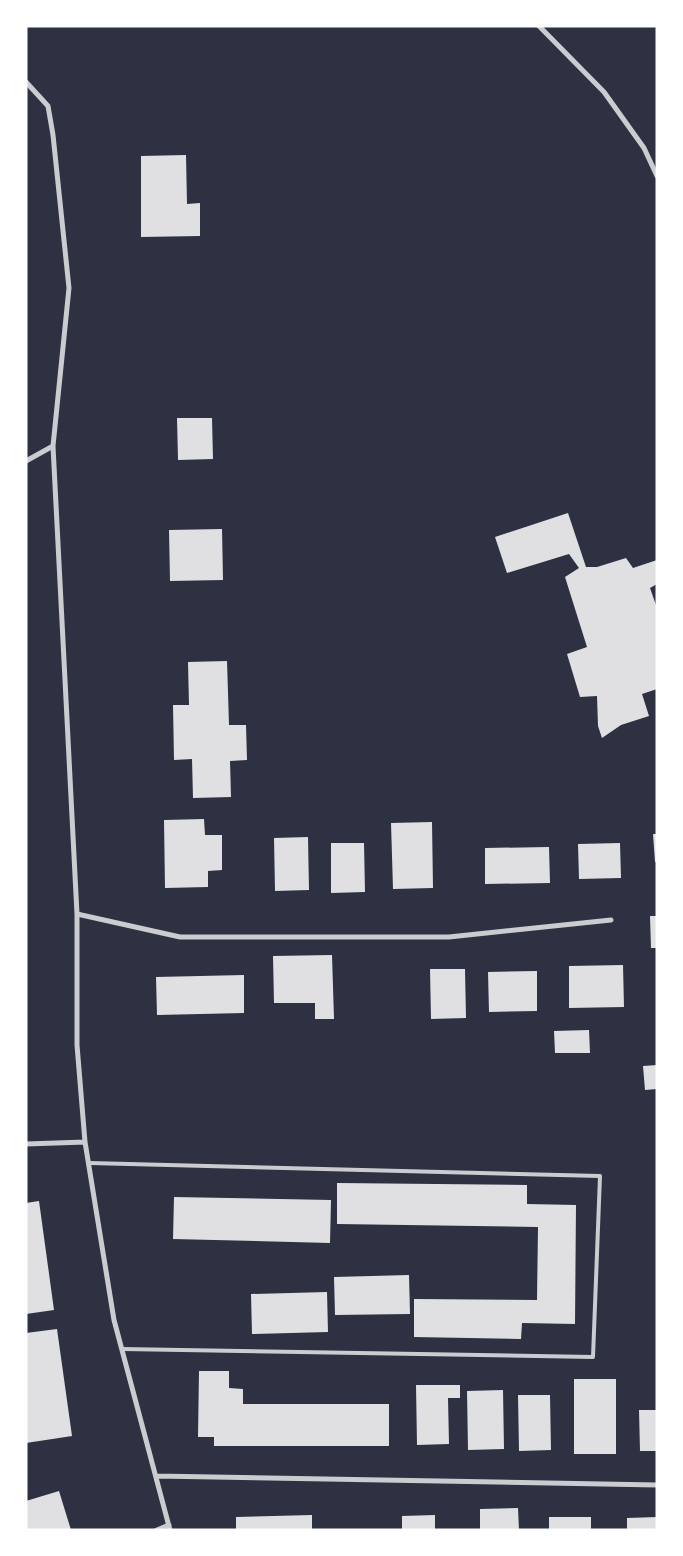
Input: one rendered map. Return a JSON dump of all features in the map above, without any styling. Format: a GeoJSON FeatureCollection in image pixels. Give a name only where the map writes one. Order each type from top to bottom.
{"type":"FeatureCollection","features":[{"type":"Feature","properties":{"kind":"street"},"geometry":{"type":"LineString","coordinates":[[539,26],[604,92],[644,148],[657,176]]}},
{"type":"Feature","properties":{"kind":"street"},"geometry":{"type":"LineString","coordinates":[[26,82],[48,106],[54,135],[69,288],[53,446],[77,914],[77,1045],[85,1142],[114,1320],[169,1528],[158,1530]]}},
{"type":"Feature","properties":{"kind":"street"},"geometry":{"type":"LineString","coordinates":[[26,461],[53,446]]}},
{"type":"Feature","properties":{"kind":"street"},"geometry":{"type":"LineString","coordinates":[[77,914],[180,937],[449,937],[611,920]]}},
{"type":"Feature","properties":{"kind":"street"},"geometry":{"type":"LineString","coordinates":[[26,1144],[85,1142]]}},
{"type":"Feature","properties":{"kind":"street"},"geometry":{"type":"LineString","coordinates":[[156,1476],[657,1485]]}},
{"type":"Feature","properties":{"kind":"lane"},"geometry":{"type":"LineString","coordinates":[[90,1164],[600,1176],[592,1357],[122,1349]]}},
{"type":"Feature","properties":{"kind":"building"},"geometry":{"type":"Polygon","coordinates":[[[186,155],[187,204],[200,203],[200,236],[141,237],[141,156],[186,155]]]}},
{"type":"Feature","properties":{"kind":"building"},"geometry":{"type":"Polygon","coordinates":[[[177,418],[212,418],[213,459],[178,460],[177,418]]]}},
{"type":"Feature","properties":{"kind":"building"},"geometry":{"type":"Polygon","coordinates":[[[568,513],[586,567],[597,567],[626,558],[633,568],[657,560],[657,584],[650,588],[657,608],[657,689],[642,694],[649,716],[621,725],[602,738],[598,726],[597,696],[580,697],[567,654],[587,647],[565,577],[579,568],[569,554],[507,573],[495,537],[568,513]]]}},
{"type":"Feature","properties":{"kind":"building"},"geometry":{"type":"Polygon","coordinates":[[[222,529],[223,580],[170,581],[169,530],[222,529]]]}},
{"type":"Feature","properties":{"kind":"building"},"geometry":{"type":"Polygon","coordinates":[[[227,661],[229,725],[246,725],[247,760],[230,761],[231,797],[193,798],[192,759],[174,760],[173,705],[189,705],[188,662],[227,661]]]}},
{"type":"Feature","properties":{"kind":"building"},"geometry":{"type":"Polygon","coordinates":[[[204,819],[205,835],[222,835],[222,870],[208,871],[208,887],[165,888],[164,820],[204,819]]]}},
{"type":"Feature","properties":{"kind":"building"},"geometry":{"type":"Polygon","coordinates":[[[432,822],[433,888],[393,889],[391,823],[432,822]]]}},
{"type":"Feature","properties":{"kind":"building"},"geometry":{"type":"Polygon","coordinates":[[[653,834],[657,834],[657,862],[655,862],[653,834]]]}},
{"type":"Feature","properties":{"kind":"building"},"geometry":{"type":"Polygon","coordinates":[[[308,837],[309,890],[275,891],[274,838],[308,837]]]}},
{"type":"Feature","properties":{"kind":"building"},"geometry":{"type":"Polygon","coordinates":[[[331,843],[364,843],[365,892],[331,893],[331,843]]]}},
{"type":"Feature","properties":{"kind":"building"},"geometry":{"type":"Polygon","coordinates":[[[620,843],[621,878],[579,879],[578,844],[620,843]]]}},
{"type":"Feature","properties":{"kind":"building"},"geometry":{"type":"Polygon","coordinates":[[[549,847],[550,883],[485,884],[485,848],[549,847]]]}},
{"type":"Feature","properties":{"kind":"building"},"geometry":{"type":"Polygon","coordinates":[[[650,916],[657,916],[657,948],[651,948],[650,916]]]}},
{"type":"Feature","properties":{"kind":"building"},"geometry":{"type":"Polygon","coordinates":[[[332,955],[334,1019],[315,1019],[315,1003],[274,1003],[273,956],[332,955]]]}},
{"type":"Feature","properties":{"kind":"building"},"geometry":{"type":"Polygon","coordinates":[[[623,965],[624,1007],[569,1008],[569,966],[623,965]]]}},
{"type":"Feature","properties":{"kind":"building"},"geometry":{"type":"Polygon","coordinates":[[[430,969],[465,969],[466,1018],[431,1019],[430,969]]]}},
{"type":"Feature","properties":{"kind":"building"},"geometry":{"type":"Polygon","coordinates":[[[537,971],[537,1011],[489,1012],[488,972],[537,971]]]}},
{"type":"Feature","properties":{"kind":"building"},"geometry":{"type":"Polygon","coordinates":[[[244,975],[244,1013],[157,1015],[156,977],[244,975]]]}},
{"type":"Feature","properties":{"kind":"building"},"geometry":{"type":"Polygon","coordinates":[[[589,1030],[590,1053],[555,1053],[554,1031],[589,1030]]]}},
{"type":"Feature","properties":{"kind":"building"},"geometry":{"type":"Polygon","coordinates":[[[657,1065],[657,1089],[645,1090],[643,1066],[657,1065]]]}},
{"type":"Feature","properties":{"kind":"building"},"geometry":{"type":"Polygon","coordinates":[[[337,1183],[527,1185],[527,1204],[576,1205],[575,1324],[522,1323],[521,1339],[414,1337],[414,1299],[537,1300],[538,1227],[337,1224],[337,1183]]]}},
{"type":"Feature","properties":{"kind":"building"},"geometry":{"type":"Polygon","coordinates":[[[174,1197],[331,1200],[330,1243],[173,1239],[174,1197]]]}},
{"type":"Feature","properties":{"kind":"building"},"geometry":{"type":"Polygon","coordinates":[[[39,1201],[54,1310],[26,1314],[26,1203],[39,1201]]]}},
{"type":"Feature","properties":{"kind":"building"},"geometry":{"type":"Polygon","coordinates":[[[409,1275],[410,1314],[335,1315],[334,1277],[409,1275]]]}},
{"type":"Feature","properties":{"kind":"building"},"geometry":{"type":"Polygon","coordinates":[[[327,1292],[328,1332],[252,1334],[251,1294],[327,1292]]]}},
{"type":"Feature","properties":{"kind":"building"},"geometry":{"type":"Polygon","coordinates":[[[57,1329],[72,1436],[26,1443],[26,1333],[57,1329]]]}},
{"type":"Feature","properties":{"kind":"building"},"geometry":{"type":"Polygon","coordinates":[[[199,1371],[229,1371],[229,1388],[243,1389],[243,1404],[389,1404],[389,1446],[214,1446],[214,1437],[198,1437],[199,1371]]]}},
{"type":"Feature","properties":{"kind":"building"},"geometry":{"type":"Polygon","coordinates":[[[574,1379],[616,1379],[616,1454],[574,1454],[574,1379]]]}},
{"type":"Feature","properties":{"kind":"building"},"geometry":{"type":"Polygon","coordinates":[[[416,1385],[460,1385],[460,1398],[448,1398],[449,1444],[417,1445],[416,1385]]]}},
{"type":"Feature","properties":{"kind":"building"},"geometry":{"type":"Polygon","coordinates":[[[503,1390],[504,1449],[468,1450],[467,1391],[503,1390]]]}},
{"type":"Feature","properties":{"kind":"building"},"geometry":{"type":"Polygon","coordinates":[[[518,1395],[550,1395],[551,1450],[519,1451],[518,1395]]]}},
{"type":"Feature","properties":{"kind":"building"},"geometry":{"type":"Polygon","coordinates":[[[639,1410],[657,1410],[657,1451],[640,1451],[639,1410]]]}},
{"type":"Feature","properties":{"kind":"building"},"geometry":{"type":"Polygon","coordinates":[[[59,1491],[71,1530],[26,1530],[26,1501],[59,1491]]]}},
{"type":"Feature","properties":{"kind":"building"},"geometry":{"type":"Polygon","coordinates":[[[518,1508],[519,1530],[480,1530],[480,1509],[518,1508]]]}},
{"type":"Feature","properties":{"kind":"building"},"geometry":{"type":"Polygon","coordinates":[[[312,1515],[312,1530],[236,1530],[236,1517],[312,1515]]]}},
{"type":"Feature","properties":{"kind":"building"},"geometry":{"type":"Polygon","coordinates":[[[435,1515],[435,1530],[402,1530],[402,1516],[435,1515]]]}},
{"type":"Feature","properties":{"kind":"building"},"geometry":{"type":"Polygon","coordinates":[[[549,1517],[591,1517],[591,1530],[549,1530],[549,1517]]]}},
{"type":"Feature","properties":{"kind":"building"},"geometry":{"type":"Polygon","coordinates":[[[657,1517],[657,1530],[627,1530],[627,1518],[657,1517]]]}}]}
